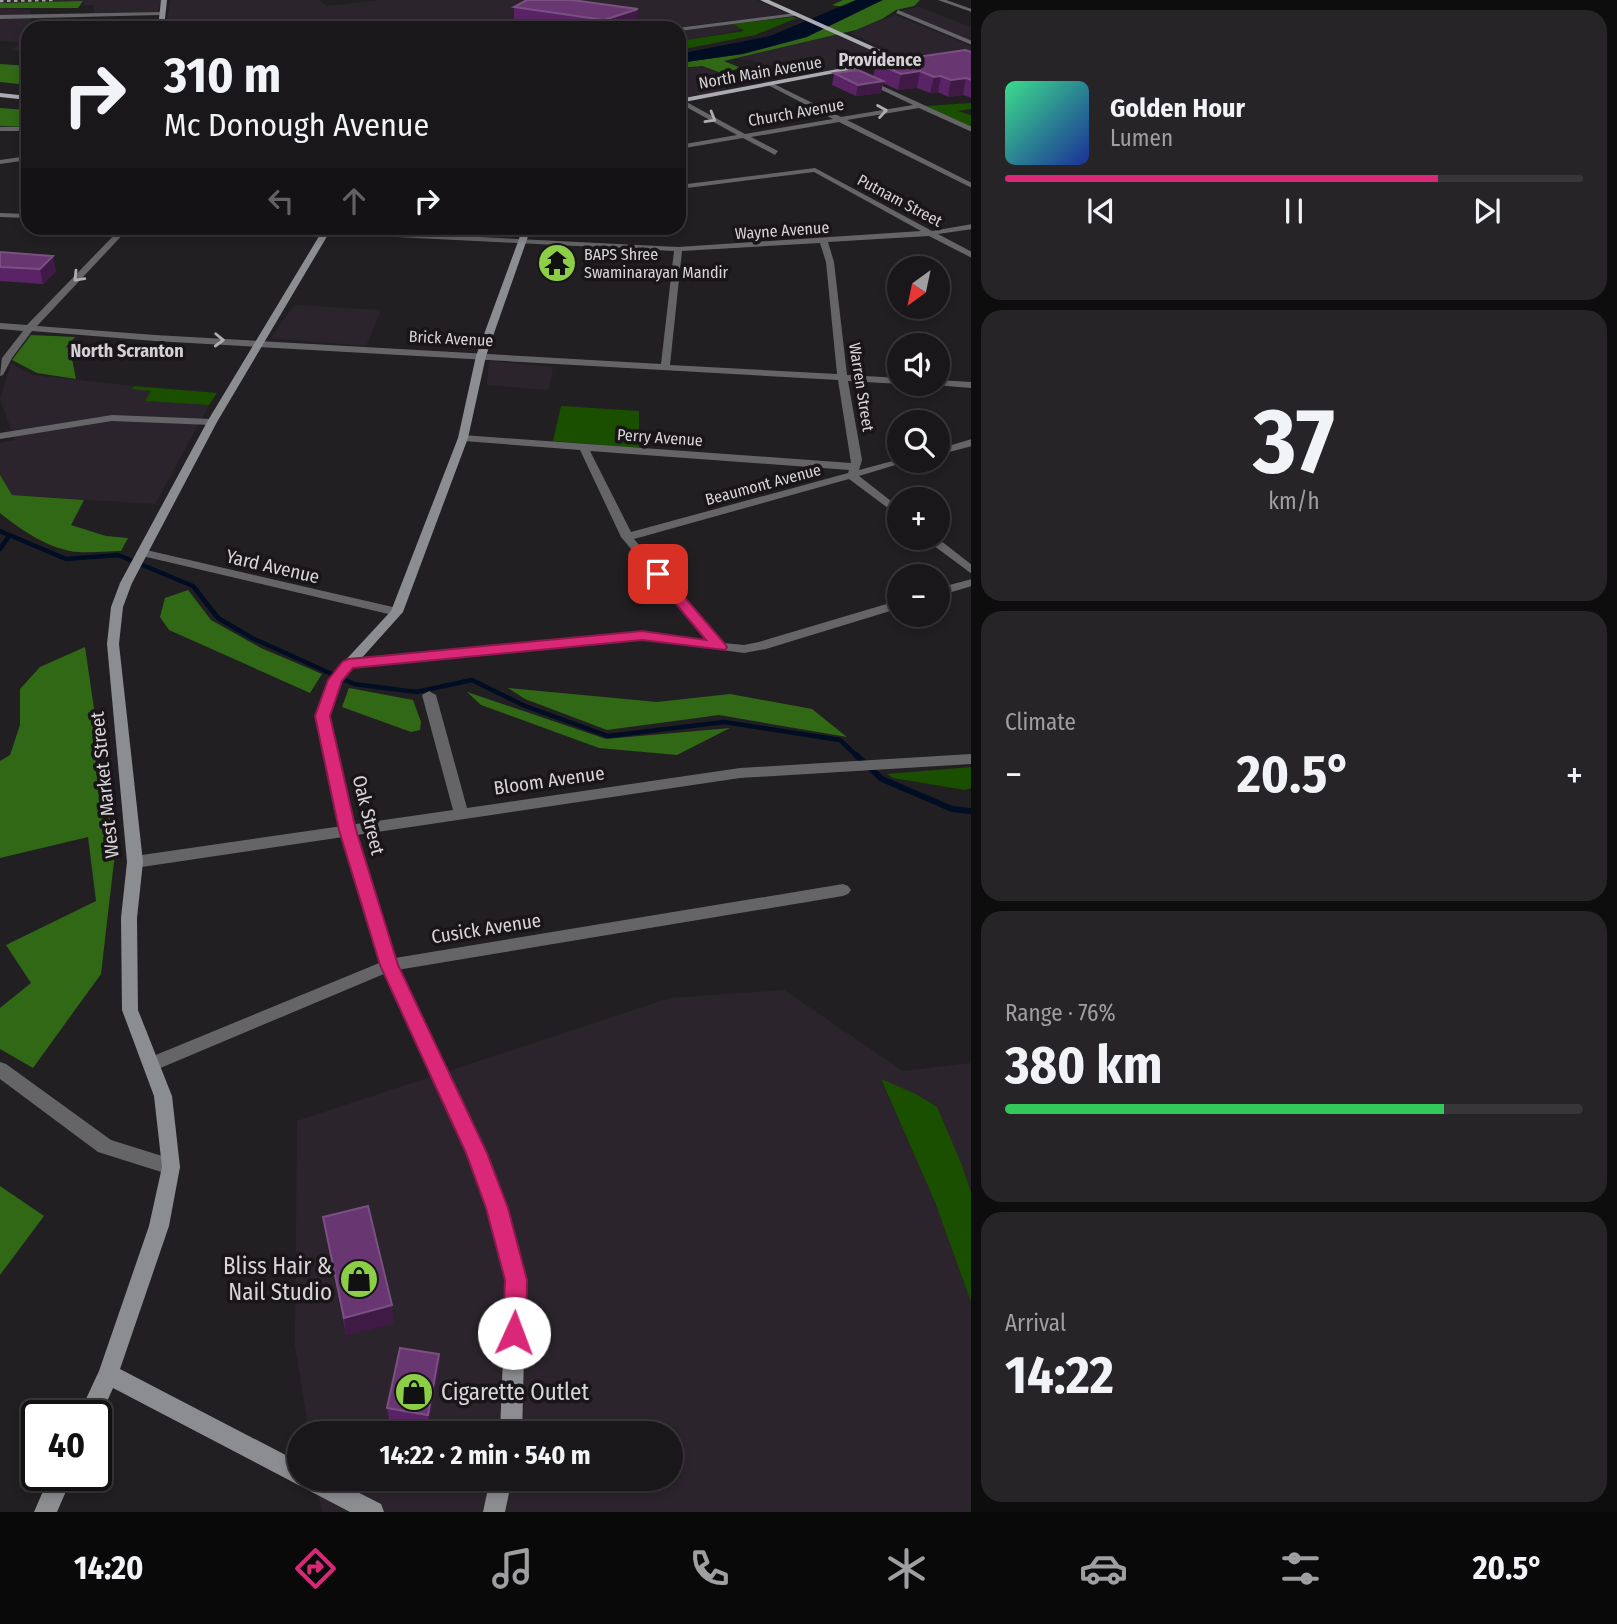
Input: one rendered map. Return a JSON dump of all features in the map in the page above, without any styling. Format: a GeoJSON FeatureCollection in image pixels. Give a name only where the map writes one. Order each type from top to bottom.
{"type":"FeatureCollection","features":[{"type":"Feature","properties":{"kind":"main road"},"geometry":{"type":"LineString","coordinates":[[763,0],[899,60]]}},
{"type":"Feature","properties":{"kind":"main road","name":"North Main Avenue"},"geometry":{"type":"LineString","coordinates":[[686,100],[911,59]]}},
{"type":"Feature","properties":{"kind":"main road"},"geometry":{"type":"LineString","coordinates":[[0,94],[21,97]]}},
{"type":"Feature","properties":{"kind":"street"},"geometry":{"type":"LineString","coordinates":[[161,21],[164,0]]}},
{"type":"Feature","properties":{"kind":"street"},"geometry":{"type":"LineString","coordinates":[[940,0],[971,12]]}},
{"type":"Feature","properties":{"kind":"street"},"geometry":{"type":"LineString","coordinates":[[898,12],[971,43]]}},
{"type":"Feature","properties":{"kind":"street"},"geometry":{"type":"LineString","coordinates":[[0,17],[160,13]]}},
{"type":"Feature","properties":{"kind":"street"},"geometry":{"type":"LineString","coordinates":[[686,28],[794,14]]}},
{"type":"Feature","properties":{"kind":"street"},"geometry":{"type":"LineString","coordinates":[[843,70],[971,130]]}},
{"type":"Feature","properties":{"kind":"street"},"geometry":{"type":"LineString","coordinates":[[770,84],[971,186]]}},
{"type":"Feature","properties":{"kind":"street"},"geometry":{"type":"LineString","coordinates":[[686,104],[775,153]]}},
{"type":"Feature","properties":{"kind":"street","name":"Church Avenue"},"geometry":{"type":"LineString","coordinates":[[686,146],[919,106]]}},
{"type":"Feature","properties":{"kind":"street"},"geometry":{"type":"LineString","coordinates":[[0,129],[21,129]]}},
{"type":"Feature","properties":{"kind":"street"},"geometry":{"type":"LineString","coordinates":[[0,162],[21,159]]}},
{"type":"Feature","properties":{"kind":"street","name":"Putnam Street"},"geometry":{"type":"LineString","coordinates":[[686,186],[815,170],[971,256]]}},
{"type":"Feature","properties":{"kind":"street"},"geometry":{"type":"LineString","coordinates":[[961,181],[971,179]]}},
{"type":"Feature","properties":{"kind":"street"},"geometry":{"type":"LineString","coordinates":[[0,215],[21,216]]}},
{"type":"Feature","properties":{"kind":"street","name":"Wayne Avenue"},"geometry":{"type":"LineString","coordinates":[[424,235],[678,249],[932,233],[971,226]]}},
{"type":"Feature","properties":{"kind":"street"},"geometry":{"type":"LineString","coordinates":[[0,373],[7,358],[29,329],[118,235]]}},
{"type":"Feature","properties":{"kind":"street","name":"West Market Street"},"geometry":{"type":"LineString","coordinates":[[96,1400],[108,1374],[159,1226],[171,1167],[163,1096],[130,1010],[130,918],[135,862],[113,644],[117,607],[125,583],[212,422],[323,235]]}},
{"type":"Feature","properties":{"kind":"street","name":"Oak Street"},"geometry":{"type":"LineString","coordinates":[[512,1421],[516,1280],[504,1232],[477,1153],[389,965],[348,830],[322,716],[335,680],[397,612],[463,438],[481,356],[524,235]]}},
{"type":"Feature","properties":{"kind":"street","name":"Warren Street"},"geometry":{"type":"LineString","coordinates":[[824,241],[830,262],[842,377],[858,460],[853,471]]}},
{"type":"Feature","properties":{"kind":"street"},"geometry":{"type":"LineString","coordinates":[[665,368],[678,249]]}},
{"type":"Feature","properties":{"kind":"street","name":"Brick Avenue"},"geometry":{"type":"LineString","coordinates":[[0,326],[887,380]]}},
{"type":"Feature","properties":{"kind":"street"},"geometry":{"type":"LineString","coordinates":[[950,384],[971,385]]}},
{"type":"Feature","properties":{"kind":"street"},"geometry":{"type":"LineString","coordinates":[[0,436],[112,418],[212,422]]}},
{"type":"Feature","properties":{"kind":"street","name":"Perry Avenue"},"geometry":{"type":"LineString","coordinates":[[463,438],[853,471]]}},
{"type":"Feature","properties":{"kind":"street"},"geometry":{"type":"LineString","coordinates":[[950,448],[971,442]]}},
{"type":"Feature","properties":{"kind":"street"},"geometry":{"type":"LineString","coordinates":[[584,448],[627,537],[719,647]]}},
{"type":"Feature","properties":{"kind":"street","name":"Beaumont Avenue"},"geometry":{"type":"LineString","coordinates":[[627,537],[853,471],[887,464]]}},
{"type":"Feature","properties":{"kind":"street"},"geometry":{"type":"LineString","coordinates":[[853,471],[887,502]]}},
{"type":"Feature","properties":{"kind":"street"},"geometry":{"type":"LineString","coordinates":[[945,550],[971,571]]}},
{"type":"Feature","properties":{"kind":"street","name":"Yard Avenue"},"geometry":{"type":"LineString","coordinates":[[142,553],[397,612]]}},
{"type":"Feature","properties":{"kind":"street"},"geometry":{"type":"LineString","coordinates":[[950,588],[971,582]]}},
{"type":"Feature","properties":{"kind":"street"},"geometry":{"type":"LineString","coordinates":[[349,664],[642,635],[744,649],[887,608]]}},
{"type":"Feature","properties":{"kind":"street"},"geometry":{"type":"LineString","coordinates":[[429,695],[461,812]]}},
{"type":"Feature","properties":{"kind":"street","name":"Bloom Avenue"},"geometry":{"type":"LineString","coordinates":[[135,862],[740,773],[971,759]]}},
{"type":"Feature","properties":{"kind":"street","name":"Cusick Avenue"},"geometry":{"type":"LineString","coordinates":[[152,1064],[389,965],[843,890]]}},
{"type":"Feature","properties":{"kind":"street"},"geometry":{"type":"LineString","coordinates":[[0,1069],[105,1146],[171,1167]]}},
{"type":"Feature","properties":{"kind":"street"},"geometry":{"type":"LineString","coordinates":[[108,1374],[287,1468]]}},
{"type":"Feature","properties":{"kind":"street"},"geometry":{"type":"LineString","coordinates":[[45,1512],[55,1491]]}},
{"type":"Feature","properties":{"kind":"street"},"geometry":{"type":"LineString","coordinates":[[332,1491],[373,1512]]}},
{"type":"Feature","properties":{"kind":"street"},"geometry":{"type":"LineString","coordinates":[[494,1512],[499,1491]]}},
{"type":"Feature","properties":{"kind":"shaded area"},"geometry":{"type":"Polygon","coordinates":[[[0,0],[161,0],[158,12],[94,14],[94,5],[84,5],[84,1],[0,3],[0,0]]]}},
{"type":"Feature","properties":{"kind":"shaded area"},"geometry":{"type":"Polygon","coordinates":[[[171,0],[319,0],[327,6],[381,0],[757,0],[787,14],[686,26],[686,21],[166,21],[171,0]]]}},
{"type":"Feature","properties":{"kind":"shaded area"},"geometry":{"type":"Polygon","coordinates":[[[919,7],[971,27],[971,41],[900,11],[919,7]]]}},
{"type":"Feature","properties":{"kind":"shaded area"},"geometry":{"type":"Polygon","coordinates":[[[0,8],[30,10],[30,21],[21,21],[21,43],[0,41],[0,8]]]}},
{"type":"Feature","properties":{"kind":"shaded area"},"geometry":{"type":"Polygon","coordinates":[[[895,15],[971,46],[971,50],[906,58],[850,33],[895,15]]]}},
{"type":"Feature","properties":{"kind":"shaded area"},"geometry":{"type":"Polygon","coordinates":[[[732,24],[742,30],[686,40],[686,30],[732,24]]]}},
{"type":"Feature","properties":{"kind":"shaded area"},"geometry":{"type":"Polygon","coordinates":[[[835,35],[890,58],[881,62],[820,72],[798,62],[767,67],[753,60],[733,59],[835,35]]]}},
{"type":"Feature","properties":{"kind":"shaded area"},"geometry":{"type":"Polygon","coordinates":[[[21,43],[21,52],[11,50],[21,43]]]}},
{"type":"Feature","properties":{"kind":"shaded area"},"geometry":{"type":"Polygon","coordinates":[[[699,66],[718,73],[708,77],[729,90],[686,97],[686,68],[699,66]]]}},
{"type":"Feature","properties":{"kind":"shaded area"},"geometry":{"type":"Polygon","coordinates":[[[294,305],[381,310],[366,346],[271,338],[294,305]]]}},
{"type":"Feature","properties":{"kind":"shaded area"},"geometry":{"type":"Polygon","coordinates":[[[489,361],[553,367],[549,390],[487,385],[489,361]]]}},
{"type":"Feature","properties":{"kind":"shaded area"},"geometry":{"type":"Polygon","coordinates":[[[11,363],[32,375],[134,386],[132,388],[151,391],[146,401],[209,405],[155,504],[12,495],[0,475],[0,443],[15,440],[0,399],[11,363]]]}},
{"type":"Feature","properties":{"kind":"shaded area"},"geometry":{"type":"Polygon","coordinates":[[[784,990],[903,1071],[971,1063],[971,1192],[936,1107],[916,1094],[881,1080],[935,1202],[971,1302],[971,1512],[322,1512],[318,1491],[683,1491],[683,1421],[307,1421],[295,1345],[297,1121],[670,998],[784,990]]]}},
{"type":"Feature","properties":{"kind":"green space"},"geometry":{"type":"Polygon","coordinates":[[[843,0],[920,0],[914,6],[896,10],[856,30],[724,61],[741,68],[721,73],[702,66],[686,67],[686,62],[743,54],[807,37],[862,10],[832,5],[843,0]]]}},
{"type":"Feature","properties":{"kind":"green space"},"geometry":{"type":"Polygon","coordinates":[[[83,1],[78,8],[0,8],[0,3],[83,1]]]}},
{"type":"Feature","properties":{"kind":"green space"},"geometry":{"type":"Polygon","coordinates":[[[797,18],[755,35],[686,49],[686,40],[744,31],[733,24],[797,18]]]}},
{"type":"Feature","properties":{"kind":"green space"},"geometry":{"type":"Polygon","coordinates":[[[0,64],[21,66],[21,84],[0,82],[0,64]]]}},
{"type":"Feature","properties":{"kind":"green space"},"geometry":{"type":"Polygon","coordinates":[[[971,103],[971,109],[958,111],[971,115],[971,127],[926,106],[971,103]]]}},
{"type":"Feature","properties":{"kind":"green space"},"geometry":{"type":"Polygon","coordinates":[[[0,108],[21,110],[21,127],[0,126],[0,108]]]}},
{"type":"Feature","properties":{"kind":"green space"},"geometry":{"type":"Polygon","coordinates":[[[31,335],[75,337],[66,347],[70,349],[76,379],[37,373],[12,360],[31,335]]]}},
{"type":"Feature","properties":{"kind":"green space"},"geometry":{"type":"Polygon","coordinates":[[[134,386],[217,393],[209,405],[145,401],[151,391],[132,389],[134,386]]]}},
{"type":"Feature","properties":{"kind":"green space"},"geometry":{"type":"Polygon","coordinates":[[[561,406],[639,411],[639,448],[553,441],[561,406]]]}},
{"type":"Feature","properties":{"kind":"green space"},"geometry":{"type":"Polygon","coordinates":[[[0,475],[12,495],[84,500],[71,525],[106,536],[128,538],[121,551],[67,550],[27,532],[0,513],[0,475]]]}},
{"type":"Feature","properties":{"kind":"green space"},"geometry":{"type":"Polygon","coordinates":[[[188,590],[211,620],[261,648],[322,674],[310,693],[169,630],[160,617],[165,598],[188,590]]]}},
{"type":"Feature","properties":{"kind":"green space"},"geometry":{"type":"Polygon","coordinates":[[[85,647],[115,853],[101,974],[33,1068],[0,1049],[0,1008],[31,983],[6,945],[96,901],[88,837],[0,858],[0,761],[10,755],[20,725],[20,689],[40,667],[85,647]]]}},
{"type":"Feature","properties":{"kind":"green space"},"geometry":{"type":"Polygon","coordinates":[[[349,688],[413,700],[421,722],[420,730],[411,732],[342,707],[349,688]]]}},
{"type":"Feature","properties":{"kind":"green space"},"geometry":{"type":"Polygon","coordinates":[[[508,688],[657,702],[730,694],[812,709],[847,737],[719,715],[607,730],[525,699],[508,688]]]}},
{"type":"Feature","properties":{"kind":"green space"},"geometry":{"type":"Polygon","coordinates":[[[467,692],[606,739],[730,728],[677,755],[599,748],[481,705],[467,692]]]}},
{"type":"Feature","properties":{"kind":"green space"},"geometry":{"type":"Polygon","coordinates":[[[971,767],[971,788],[965,790],[893,778],[887,774],[971,767]]]}},
{"type":"Feature","properties":{"kind":"green space"},"geometry":{"type":"Polygon","coordinates":[[[881,1079],[916,1094],[937,1107],[961,1163],[971,1192],[971,1302],[935,1202],[881,1079]]]}},
{"type":"Feature","properties":{"kind":"green space"},"geometry":{"type":"Polygon","coordinates":[[[0,1186],[44,1216],[0,1275],[0,1186]]]}},
{"type":"Feature","properties":{"kind":"water"},"geometry":{"type":"Polygon","coordinates":[[[856,0],[883,0],[806,37],[742,54],[686,62],[686,53],[770,36],[856,0]]]}},
{"type":"Feature","properties":{"kind":"building"},"geometry":{"type":"Polygon","coordinates":[[[527,0],[572,0],[638,9],[604,20],[514,7],[527,0]]]}},
{"type":"Feature","properties":{"kind":"building"},"geometry":{"type":"Polygon","coordinates":[[[965,50],[971,52],[971,80],[951,80],[920,71],[901,74],[876,63],[965,50]]]}},
{"type":"Feature","properties":{"kind":"building"},"geometry":{"type":"Polygon","coordinates":[[[858,70],[883,81],[858,85],[834,73],[858,70]]]}},
{"type":"Feature","properties":{"kind":"building"},"geometry":{"type":"Polygon","coordinates":[[[0,252],[53,256],[40,269],[0,267],[0,252]]]}},
{"type":"Feature","properties":{"kind":"building","name":"Bliss Hair & Nail Studio"},"geometry":{"type":"Polygon","coordinates":[[[368,1206],[392,1305],[344,1318],[323,1217],[368,1206]]]}},
{"type":"Feature","properties":{"kind":"building","name":"Cigarette Outlet"},"geometry":{"type":"Polygon","coordinates":[[[400,1348],[439,1354],[428,1415],[387,1408],[400,1348]]]}},
{"type":"Feature","properties":{"kind":"waterway"},"geometry":{"type":"LineString","coordinates":[[0,531],[66,559],[118,555],[193,586],[218,618],[252,638],[354,684],[416,692],[472,680],[525,706],[608,736],[724,722],[840,740],[858,757]]}},
{"type":"Feature","properties":{"kind":"waterway"},"geometry":{"type":"LineString","coordinates":[[0,549],[9,536]]}},
{"type":"Feature","properties":{"kind":"waterway"},"geometry":{"type":"LineString","coordinates":[[856,755],[882,779],[952,809],[971,811]]}},
{"type":"Feature","properties":{"kind":"railway"},"geometry":{"type":"LineString","coordinates":[[0,1],[54,0]]}},
{"type":"Feature","properties":{"kind":"place","name":"BAPS Shree Swaminarayan Mandir"},"geometry":{"type":"Point","coordinates":[557,263]}},
{"type":"Feature","properties":{"kind":"place","name":"Bliss Hair & Nail Studio"},"geometry":{"type":"Point","coordinates":[359,1279]}},
{"type":"Feature","properties":{"kind":"place","name":"Cigarette Outlet"},"geometry":{"type":"Point","coordinates":[414,1392]}},
{"type":"Feature","properties":{"kind":"district","name":"Providence"},"geometry":{"type":"Point","coordinates":[880,60]}},
{"type":"Feature","properties":{"kind":"district","name":"North Scranton"},"geometry":{"type":"Point","coordinates":[127,351]}},
{"type":"Feature","properties":{"kind":"route"},"geometry":{"type":"LineString","coordinates":[[514,1333],[516,1280],[497,1208],[477,1153],[389,965],[348,830],[322,716],[335,680],[349,664],[642,635],[719,647],[658,574]]}}]}
